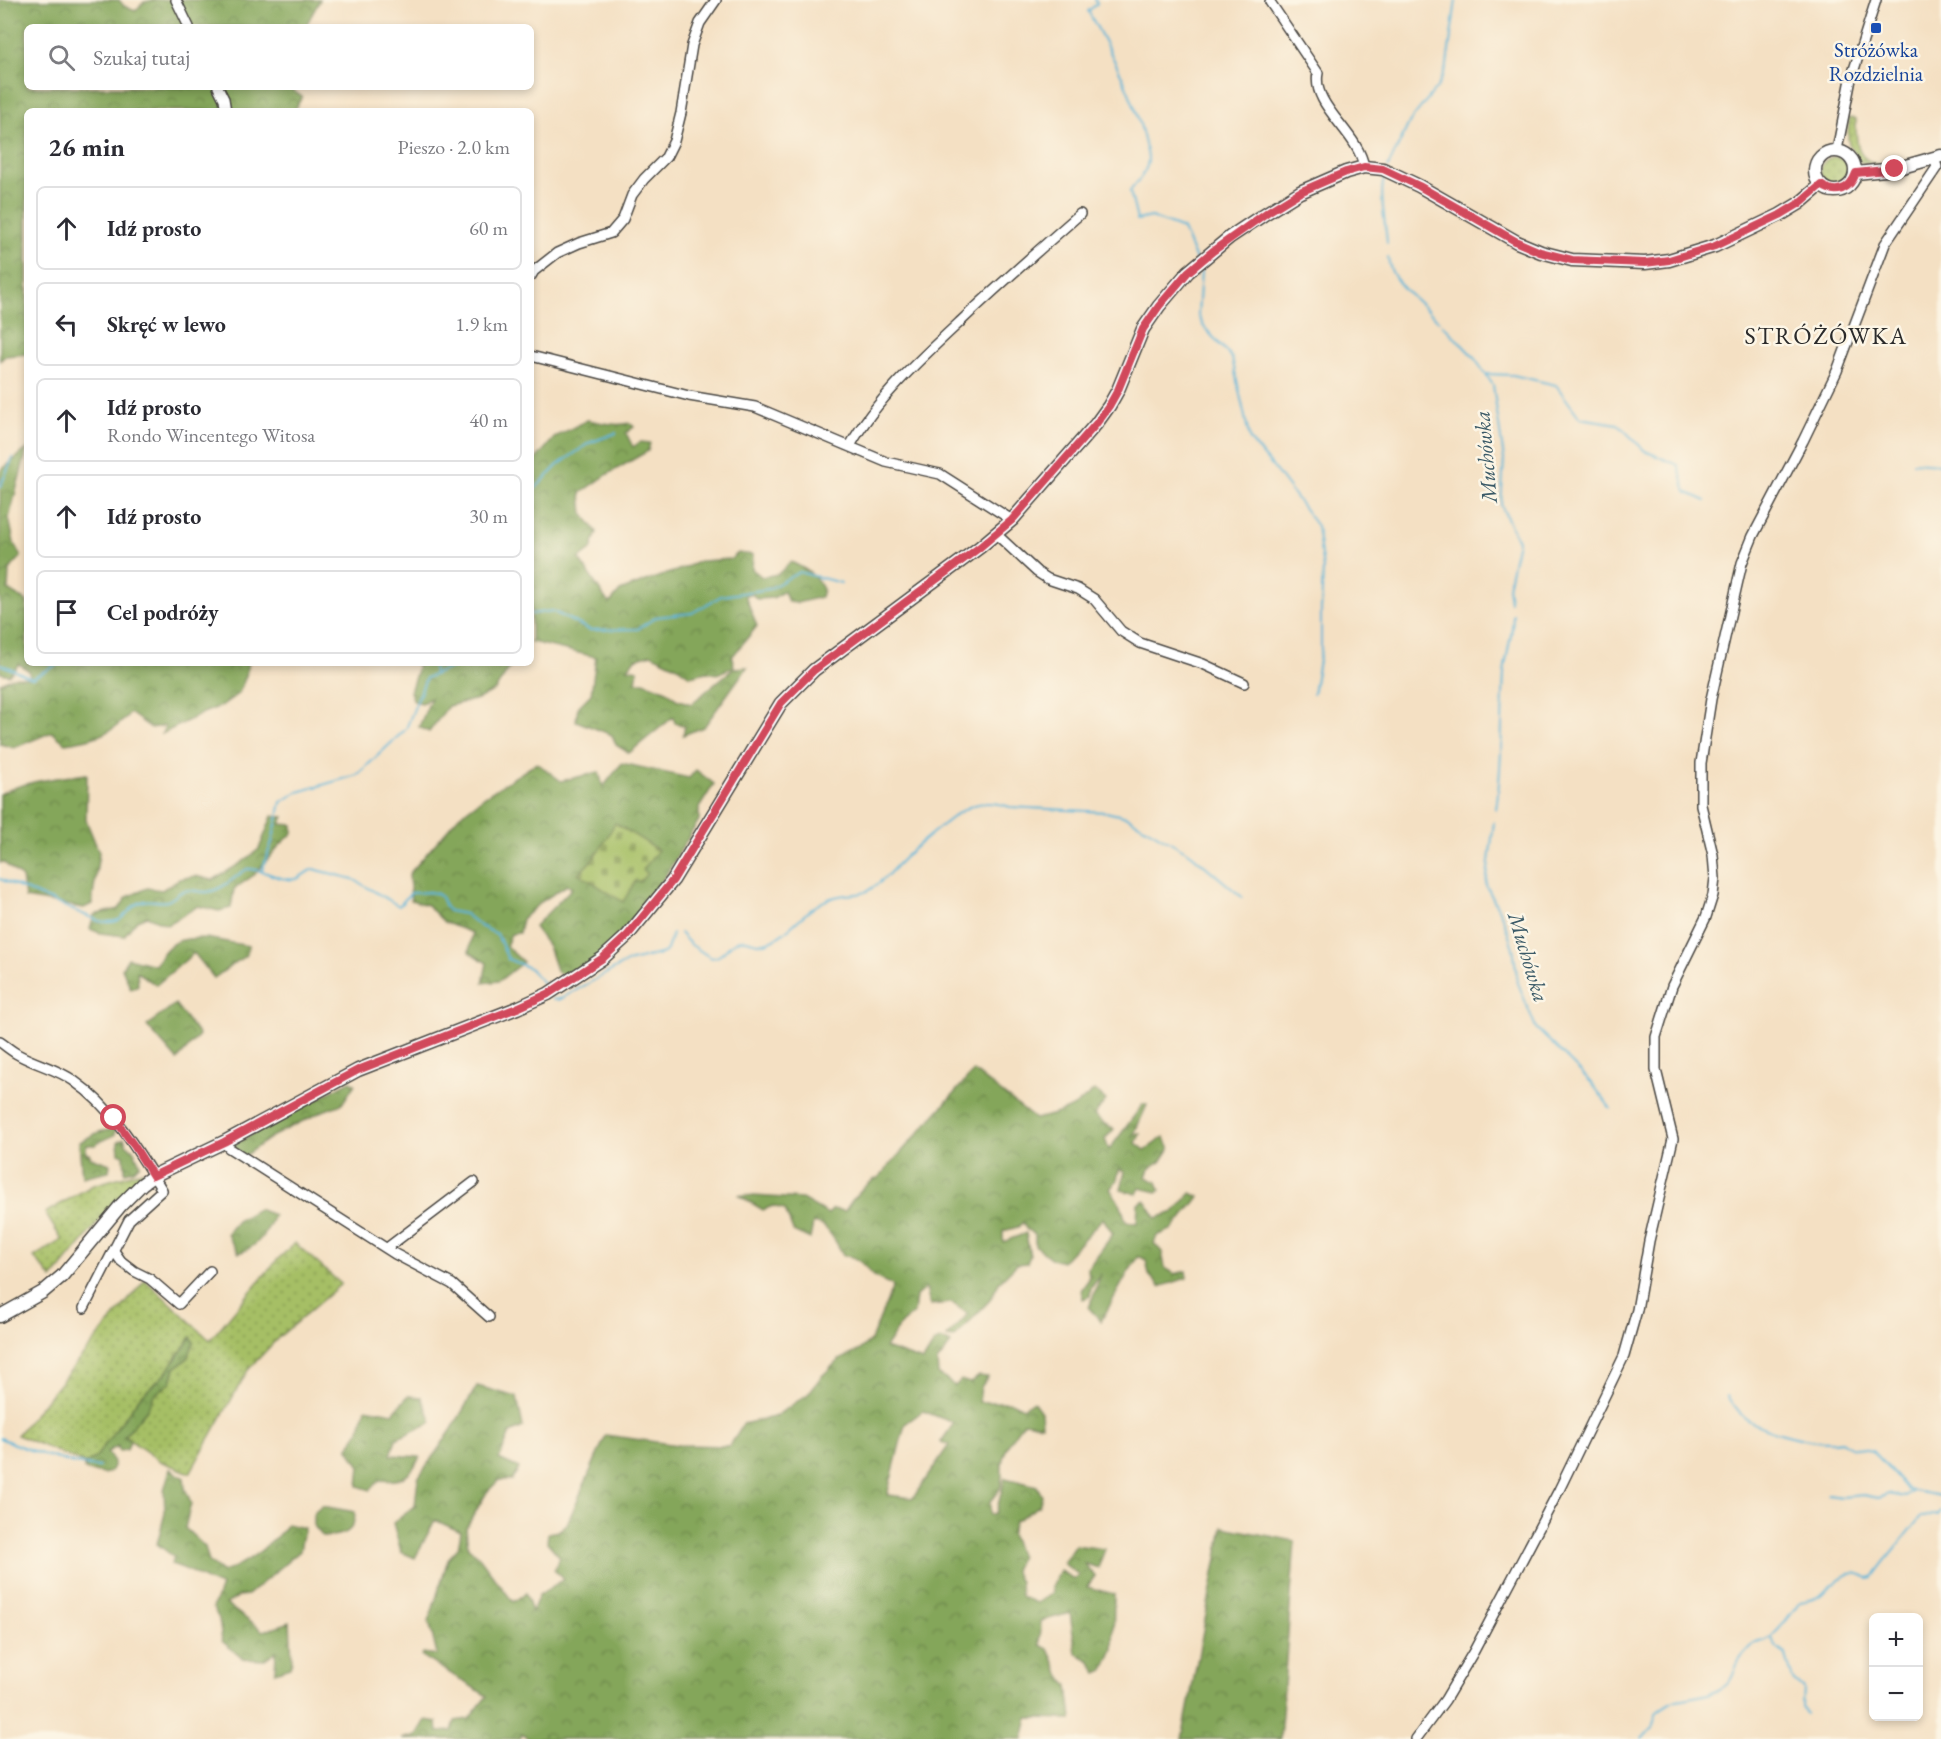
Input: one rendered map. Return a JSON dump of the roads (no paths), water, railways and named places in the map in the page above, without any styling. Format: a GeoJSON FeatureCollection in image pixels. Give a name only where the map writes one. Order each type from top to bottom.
{"type":"FeatureCollection","features":[{"type":"Feature","properties":{"kind":"main road"},"geometry":{"type":"LineString","coordinates":[[1837,150],[1845,152],[1851,158],[1856,173],[1849,186],[1834,191],[1821,185],[1816,178],[1815,170],[1822,155],[1837,150]]}},
{"type":"Feature","properties":{"kind":"main road"},"geometry":{"type":"LineString","coordinates":[[1856,173],[1895,169],[1938,157]]}},
{"type":"Feature","properties":{"kind":"main road"},"geometry":{"type":"LineString","coordinates":[[0,1316],[43,1292],[62,1276],[121,1205],[153,1176],[224,1142],[358,1070],[548,994],[603,958],[627,936],[673,880],[766,725],[798,684],[1012,520],[1109,406],[1143,329],[1159,306],[1198,264],[1255,220],[1300,192],[1325,180],[1364,167],[1387,170],[1509,238],[1540,252],[1572,260],[1621,263],[1669,260],[1715,246],[1780,215],[1800,203],[1821,185]]}},
{"type":"Feature","properties":{"kind":"street"},"geometry":{"type":"LineString","coordinates":[[176,0],[188,24]]}},
{"type":"Feature","properties":{"kind":"street"},"geometry":{"type":"LineString","coordinates":[[534,271],[557,253],[611,233],[623,219],[632,195],[666,157],[674,141],[681,113],[692,45],[700,23],[716,0]]}},
{"type":"Feature","properties":{"kind":"street"},"geometry":{"type":"LineString","coordinates":[[1837,150],[1851,79],[1876,0]]}},
{"type":"Feature","properties":{"kind":"street"},"geometry":{"type":"LineString","coordinates":[[1270,2],[1318,73],[1316,83],[1319,93],[1348,134],[1363,159],[1364,167]]}},
{"type":"Feature","properties":{"kind":"street"},"geometry":{"type":"LineString","coordinates":[[220,90],[226,108]]}},
{"type":"Feature","properties":{"kind":"street"},"geometry":{"type":"LineString","coordinates":[[1416,1739],[1445,1700],[1474,1651],[1559,1490],[1624,1356],[1637,1310],[1649,1242],[1673,1139],[1656,1070],[1656,1037],[1672,986],[1706,917],[1716,878],[1701,805],[1701,763],[1711,699],[1742,563],[1753,536],[1837,370],[1885,244],[1937,174],[1938,157]]}},
{"type":"Feature","properties":{"kind":"street"},"geometry":{"type":"LineString","coordinates":[[850,447],[872,412],[917,361],[1080,214]]}},
{"type":"Feature","properties":{"kind":"street"},"geometry":{"type":"LineString","coordinates":[[534,357],[689,396],[755,407],[886,462],[940,474],[1012,520]]}},
{"type":"Feature","properties":{"kind":"street"},"geometry":{"type":"LineString","coordinates":[[996,534],[1037,572],[1048,579],[1078,589],[1094,599],[1121,632],[1140,643],[1203,664],[1244,683]]}},
{"type":"Feature","properties":{"kind":"street"},"geometry":{"type":"LineString","coordinates":[[0,1042],[18,1055],[74,1080],[109,1112],[162,1190],[130,1219],[84,1308]]}},
{"type":"Feature","properties":{"kind":"street"},"geometry":{"type":"LineString","coordinates":[[224,1142],[229,1148],[387,1248],[452,1284],[489,1317]]}},
{"type":"Feature","properties":{"kind":"street"},"geometry":{"type":"LineString","coordinates":[[387,1248],[474,1182]]}},
{"type":"Feature","properties":{"kind":"street"},"geometry":{"type":"LineString","coordinates":[[114,1251],[134,1271],[150,1279],[178,1304],[210,1272]]}},
{"type":"Feature","properties":{"kind":"waterway"},"geometry":{"type":"LineString","coordinates":[[1095,0],[1097,4],[1088,11],[1128,90],[1148,154],[1146,168],[1130,191],[1137,220],[1151,217],[1183,229],[1196,260]]}},
{"type":"Feature","properties":{"kind":"waterway","name":"Muchówka"},"geometry":{"type":"LineString","coordinates":[[1388,167],[1410,121],[1438,86],[1447,65],[1456,0]]}},
{"type":"Feature","properties":{"kind":"waterway","name":"Muchówka"},"geometry":{"type":"LineString","coordinates":[[1385,175],[1382,200],[1387,243]]}},
{"type":"Feature","properties":{"kind":"waterway","name":"Muchówka"},"geometry":{"type":"LineString","coordinates":[[1388,257],[1390,267],[1400,285],[1439,321]]}},
{"type":"Feature","properties":{"kind":"waterway"},"geometry":{"type":"LineString","coordinates":[[1200,268],[1198,315],[1204,327],[1232,358],[1250,440],[1317,526],[1323,569],[1321,649],[1313,694]]}},
{"type":"Feature","properties":{"kind":"waterway","name":"Muchówka"},"geometry":{"type":"LineString","coordinates":[[1443,325],[1473,356],[1493,385],[1504,459],[1501,505],[1518,541],[1508,587],[1510,602]]}},
{"type":"Feature","properties":{"kind":"waterway"},"geometry":{"type":"LineString","coordinates":[[1487,374],[1513,375],[1556,385],[1580,418],[1618,424],[1645,451],[1678,465],[1686,492],[1706,501]]}},
{"type":"Feature","properties":{"kind":"waterway"},"geometry":{"type":"LineString","coordinates":[[534,490],[558,465],[589,443],[616,433]]}},
{"type":"Feature","properties":{"kind":"waterway"},"geometry":{"type":"LineString","coordinates":[[0,487],[13,457]]}},
{"type":"Feature","properties":{"kind":"waterway"},"geometry":{"type":"LineString","coordinates":[[1913,462],[1941,464]]}},
{"type":"Feature","properties":{"kind":"waterway"},"geometry":{"type":"LineString","coordinates":[[534,614],[552,611],[590,630],[638,629],[656,617],[692,613],[721,596],[769,589],[799,572],[841,583]]}},
{"type":"Feature","properties":{"kind":"waterway","name":"Muchówka"},"geometry":{"type":"LineString","coordinates":[[1496,809],[1501,758],[1504,674],[1513,615]]}},
{"type":"Feature","properties":{"kind":"waterway"},"geometry":{"type":"LineString","coordinates":[[0,664],[32,678],[54,666]]}},
{"type":"Feature","properties":{"kind":"waterway"},"geometry":{"type":"LineString","coordinates":[[433,666],[434,675]]}},
{"type":"Feature","properties":{"kind":"waterway"},"geometry":{"type":"LineString","coordinates":[[262,870],[272,842],[281,802],[298,792],[357,775],[406,729],[426,678],[452,666]]}},
{"type":"Feature","properties":{"kind":"waterway"},"geometry":{"type":"LineString","coordinates":[[680,933],[690,944],[711,958],[719,956],[741,940],[764,943],[775,939],[822,902],[838,896],[862,893],[872,888],[920,843],[964,809],[980,803],[1010,807],[1106,812],[1127,817],[1191,854],[1242,897]]}},
{"type":"Feature","properties":{"kind":"waterway","name":"Muchówka"},"geometry":{"type":"LineString","coordinates":[[1494,822],[1486,885],[1503,918],[1513,948],[1518,983],[1536,1028],[1591,1082],[1611,1109]]}},
{"type":"Feature","properties":{"kind":"waterway"},"geometry":{"type":"LineString","coordinates":[[0,879],[99,921],[109,922],[121,919],[133,907],[144,901],[167,901],[186,890],[213,891],[247,869],[290,879],[296,879],[313,869],[353,879],[399,906],[411,893],[436,893],[449,911],[465,914],[480,926],[497,934],[508,959],[529,968],[547,987]]}},
{"type":"Feature","properties":{"kind":"waterway"},"geometry":{"type":"LineString","coordinates":[[552,999],[562,998],[627,962],[664,953],[672,934]]}},
{"type":"Feature","properties":{"kind":"waterway"},"geometry":{"type":"LineString","coordinates":[[1727,1396],[1740,1413],[1754,1423],[1792,1436],[1819,1441],[1841,1441],[1850,1447],[1872,1451],[1908,1490],[1941,1496]]}},
{"type":"Feature","properties":{"kind":"waterway"},"geometry":{"type":"LineString","coordinates":[[0,1438],[48,1456],[99,1467]]}},
{"type":"Feature","properties":{"kind":"waterway"},"geometry":{"type":"LineString","coordinates":[[1828,1495],[1842,1497],[1864,1495],[1878,1498],[1889,1494],[1906,1497],[1912,1492]]}},
{"type":"Feature","properties":{"kind":"waterway"},"geometry":{"type":"LineString","coordinates":[[1642,1739],[1652,1728],[1657,1711],[1674,1701],[1709,1694],[1721,1689],[1731,1679],[1744,1654],[1754,1644],[1771,1637],[1800,1602],[1817,1597],[1847,1575],[1860,1574],[1868,1578],[1873,1577],[1921,1516],[1938,1515],[1941,1511]]}},
{"type":"Feature","properties":{"kind":"waterway"},"geometry":{"type":"LineString","coordinates":[[1771,1637],[1777,1648],[1786,1655],[1793,1680],[1803,1689],[1802,1706],[1806,1714]]}},
{"type":"Feature","properties":{"kind":"place","name":"Stróżówka Rozdzielnia"},"geometry":{"type":"Point","coordinates":[1876,28]}},
{"type":"Feature","properties":{"kind":"district","name":"STRÓŻÓWKA"},"geometry":{"type":"Point","coordinates":[1826,336]}}]}
